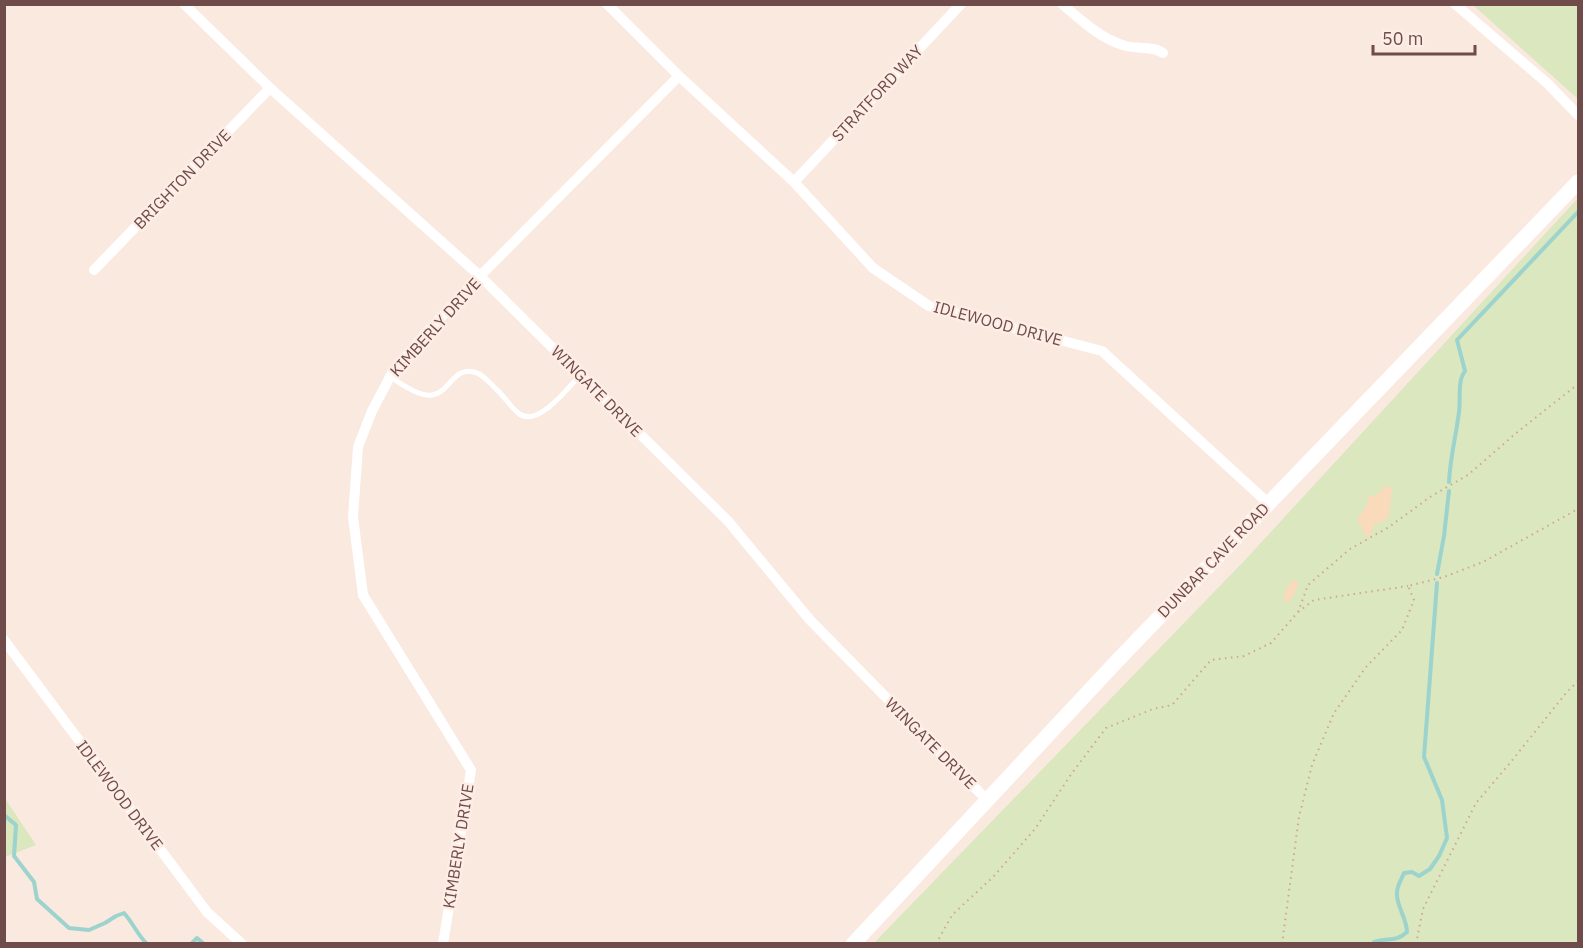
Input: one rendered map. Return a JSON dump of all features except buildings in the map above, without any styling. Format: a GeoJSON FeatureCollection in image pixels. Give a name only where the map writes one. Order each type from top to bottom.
{"type":"FeatureCollection","features":[{"type":"Feature","properties":{"kind":"main road","name":"DUNBAR CAVE ROAD"},"geometry":{"type":"LineString","coordinates":[[853,944],[1268,503],[1578,182]]}},
{"type":"Feature","properties":{"kind":"street","name":"WINGATE DRIVE"},"geometry":{"type":"LineString","coordinates":[[184,4],[270,88],[480,276],[728,521],[810,620],[987,800]]}},
{"type":"Feature","properties":{"kind":"street","name":"IDLEWOOD DRIVE"},"geometry":{"type":"LineString","coordinates":[[607,4],[679,76],[794,182],[873,268],[929,306],[1102,351],[1268,503]]}},
{"type":"Feature","properties":{"kind":"street","name":"STRATFORD WAY"},"geometry":{"type":"LineString","coordinates":[[794,182],[961,4]]}},
{"type":"Feature","properties":{"kind":"street"},"geometry":{"type":"LineString","coordinates":[[1062,4],[1098,34],[1126,46],[1159,50],[1163,53]]}},
{"type":"Feature","properties":{"kind":"street"},"geometry":{"type":"LineString","coordinates":[[1455,4],[1547,83],[1578,115]]}},
{"type":"Feature","properties":{"kind":"street","name":"KIMBERLY DRIVE"},"geometry":{"type":"LineString","coordinates":[[443,944],[471,770],[363,595],[353,517],[357,447],[390,377],[425,334],[679,76]]}},
{"type":"Feature","properties":{"kind":"street","name":"BRIGHTON DRIVE"},"geometry":{"type":"LineString","coordinates":[[94,270],[270,88]]}},
{"type":"Feature","properties":{"kind":"street","name":"IDLEWOOD DRIVE"},"geometry":{"type":"LineString","coordinates":[[4,640],[207,912],[242,944]]}},
{"type":"Feature","properties":{"kind":"lane"},"geometry":{"type":"LineString","coordinates":[[390,377],[418,393],[431,396],[444,388],[460,373],[475,372],[486,378],[520,414],[529,416],[540,414],[555,402],[580,375]]}},
{"type":"Feature","properties":{"kind":"path"},"geometry":{"type":"LineString","coordinates":[[1298,612],[1308,585],[1350,549],[1389,527],[1430,497],[1468,475],[1578,384]]}},
{"type":"Feature","properties":{"kind":"path"},"geometry":{"type":"LineString","coordinates":[[936,944],[952,915],[993,877],[1035,829],[1072,772],[1106,728],[1153,709],[1172,705],[1211,660],[1244,656],[1271,643],[1298,612],[1314,600],[1408,586],[1444,577],[1483,562],[1578,509]]}},
{"type":"Feature","properties":{"kind":"path"},"geometry":{"type":"LineString","coordinates":[[1282,944],[1299,817],[1312,765],[1334,713],[1366,667],[1402,630],[1414,600],[1408,586]]}},
{"type":"Feature","properties":{"kind":"path"},"geometry":{"type":"LineString","coordinates":[[1416,944],[1423,909],[1476,803],[1578,681]]}},
{"type":"Feature","properties":{"kind":"green space"},"geometry":{"type":"Polygon","coordinates":[[[1473,5],[1578,5],[1578,99],[1473,5]]]}},
{"type":"Feature","properties":{"kind":"green space"},"geometry":{"type":"Polygon","coordinates":[[[1578,198],[1578,943],[873,944],[1246,559],[1578,198]]]}},
{"type":"Feature","properties":{"kind":"green space"},"geometry":{"type":"Polygon","coordinates":[[[4,797],[36,845],[5,857],[4,857],[4,797]]]}},
{"type":"Feature","properties":{"kind":"sand"},"geometry":{"type":"Polygon","coordinates":[[[1385,486],[1392,488],[1389,517],[1374,524],[1371,535],[1365,536],[1362,526],[1358,523],[1358,517],[1367,506],[1368,497],[1378,494],[1385,486]]]}},
{"type":"Feature","properties":{"kind":"sand"},"geometry":{"type":"Polygon","coordinates":[[[1295,579],[1298,583],[1294,595],[1288,602],[1285,602],[1283,599],[1286,591],[1295,579]]]}},
{"type":"Feature","properties":{"kind":"waterway"},"geometry":{"type":"LineString","coordinates":[[1449,482],[1459,412],[1460,385],[1465,371],[1457,340],[1578,212]]}},
{"type":"Feature","properties":{"kind":"waterway"},"geometry":{"type":"LineString","coordinates":[[1437,574],[1449,491]]}},
{"type":"Feature","properties":{"kind":"waterway"},"geometry":{"type":"LineString","coordinates":[[1374,944],[1374,942],[1399,938],[1407,932],[1397,898],[1399,884],[1404,873],[1412,872],[1419,876],[1430,869],[1447,838],[1442,800],[1424,757],[1437,583]]}},
{"type":"Feature","properties":{"kind":"waterway"},"geometry":{"type":"LineString","coordinates":[[4,815],[16,825],[14,856],[34,882],[37,899],[69,928],[89,930],[124,913],[147,944]]}},
{"type":"Feature","properties":{"kind":"waterway"},"geometry":{"type":"LineString","coordinates":[[191,944],[197,938],[204,944]]}}]}
